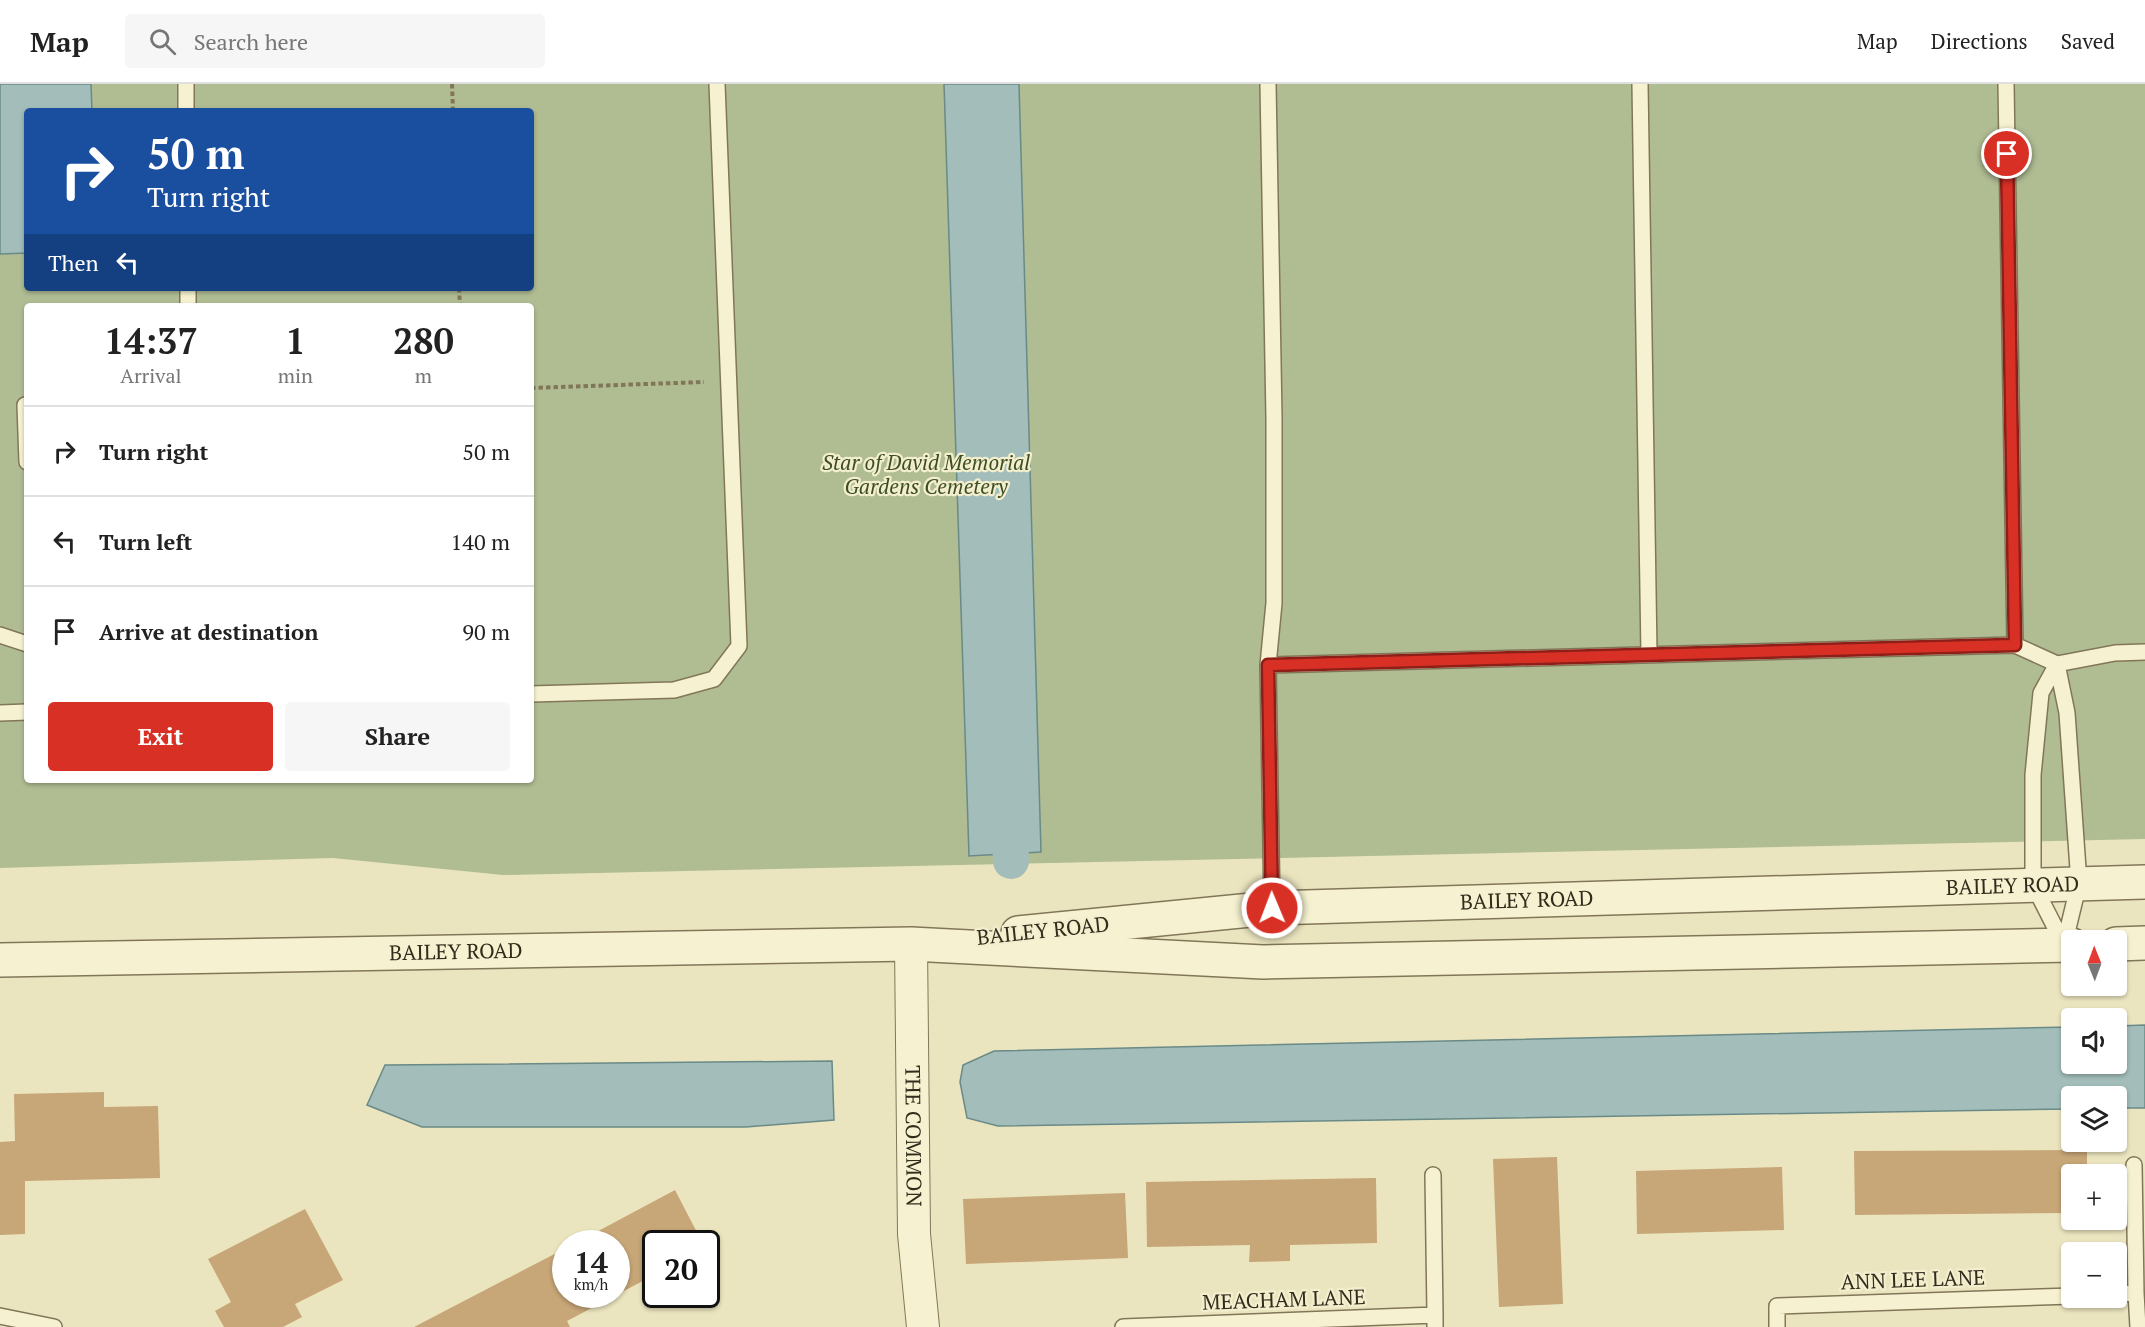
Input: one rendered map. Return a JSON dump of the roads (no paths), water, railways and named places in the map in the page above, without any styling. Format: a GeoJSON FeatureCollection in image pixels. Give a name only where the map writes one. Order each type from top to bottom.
{"type":"FeatureCollection","features":[{"type":"Feature","properties":{"kind":"street","name":"BAILEY ROAD"},"geometry":{"type":"LineString","coordinates":[[911,944],[1272,908],[2145,882]]}},
{"type":"Feature","properties":{"kind":"street"},"geometry":{"type":"LineString","coordinates":[[2127,944],[2145,943]]}},
{"type":"Feature","properties":{"kind":"street","name":"BAILEY ROAD"},"geometry":{"type":"LineString","coordinates":[[0,960],[911,944],[1263,962],[2061,945]]}},
{"type":"Feature","properties":{"kind":"street","name":"THE COMMON"},"geometry":{"type":"LineString","coordinates":[[911,944],[914,1234],[923,1327]]}},
{"type":"Feature","properties":{"kind":"lane"},"geometry":{"type":"LineString","coordinates":[[186,84],[186,108]]}},
{"type":"Feature","properties":{"kind":"lane"},"geometry":{"type":"LineString","coordinates":[[534,694],[675,690],[714,679],[739,646],[717,84]]}},
{"type":"Feature","properties":{"kind":"lane"},"geometry":{"type":"LineString","coordinates":[[1268,84],[1274,603],[1268,665],[1272,908]]}},
{"type":"Feature","properties":{"kind":"lane"},"geometry":{"type":"LineString","coordinates":[[1640,84],[1649,654]]}},
{"type":"Feature","properties":{"kind":"lane"},"geometry":{"type":"LineString","coordinates":[[2006,84],[2015,645]]}},
{"type":"Feature","properties":{"kind":"lane"},"geometry":{"type":"LineString","coordinates":[[0,635],[24,643]]}},
{"type":"Feature","properties":{"kind":"lane"},"geometry":{"type":"LineString","coordinates":[[1268,665],[2015,645],[2057,664],[2115,653],[2145,652]]}},
{"type":"Feature","properties":{"kind":"lane"},"geometry":{"type":"LineString","coordinates":[[2057,664],[2067,713],[2079,883],[2071,930]]}},
{"type":"Feature","properties":{"kind":"lane"},"geometry":{"type":"LineString","coordinates":[[2057,664],[2041,693],[2033,775],[2033,884],[2061,933]]}},
{"type":"Feature","properties":{"kind":"lane"},"geometry":{"type":"LineString","coordinates":[[0,713],[24,712]]}},
{"type":"Feature","properties":{"kind":"lane"},"geometry":{"type":"LineString","coordinates":[[2134,1165],[2138,1327]]}},
{"type":"Feature","properties":{"kind":"lane"},"geometry":{"type":"LineString","coordinates":[[1432,1175],[1435,1321]]}},
{"type":"Feature","properties":{"kind":"lane"},"geometry":{"type":"LineString","coordinates":[[2127,1293],[2136,1293]]}},
{"type":"Feature","properties":{"kind":"lane","name":"ANN LEE LANE"},"geometry":{"type":"LineString","coordinates":[[1777,1327],[1777,1306],[2061,1296]]}},
{"type":"Feature","properties":{"kind":"lane"},"geometry":{"type":"LineString","coordinates":[[0,1316],[54,1327]]}},
{"type":"Feature","properties":{"kind":"lane","name":"MEACHAM LANE"},"geometry":{"type":"LineString","coordinates":[[1123,1327],[1435,1321]]}},
{"type":"Feature","properties":{"kind":"water"},"geometry":{"type":"Polygon","coordinates":[[[0,84],[91,84],[92,108],[24,108],[24,253],[0,254],[0,84]]]}},
{"type":"Feature","properties":{"kind":"water"},"geometry":{"type":"Polygon","coordinates":[[[944,84],[1019,84],[1041,852],[969,856],[944,84]]]}},
{"type":"Feature","properties":{"kind":"water"},"geometry":{"type":"Polygon","coordinates":[[[2145,1025],[2145,1108],[2127,1108],[2127,1086],[2061,1086],[2061,1109],[998,1126],[967,1118],[960,1082],[963,1065],[994,1051],[2061,1027],[2061,1074],[2127,1074],[2127,1026],[2145,1025]]]}},
{"type":"Feature","properties":{"kind":"water"},"geometry":{"type":"Polygon","coordinates":[[[832,1061],[834,1120],[746,1127],[422,1127],[367,1105],[385,1065],[832,1061]]]}},
{"type":"Feature","properties":{"kind":"waterway"},"geometry":{"type":"LineString","coordinates":[[1009,804],[1011,861]]}},
{"type":"Feature","properties":{"kind":"park label","name":"Star of David Memorial Gardens Cemetery"},"geometry":{"type":"Point","coordinates":[926,475]}}]}
